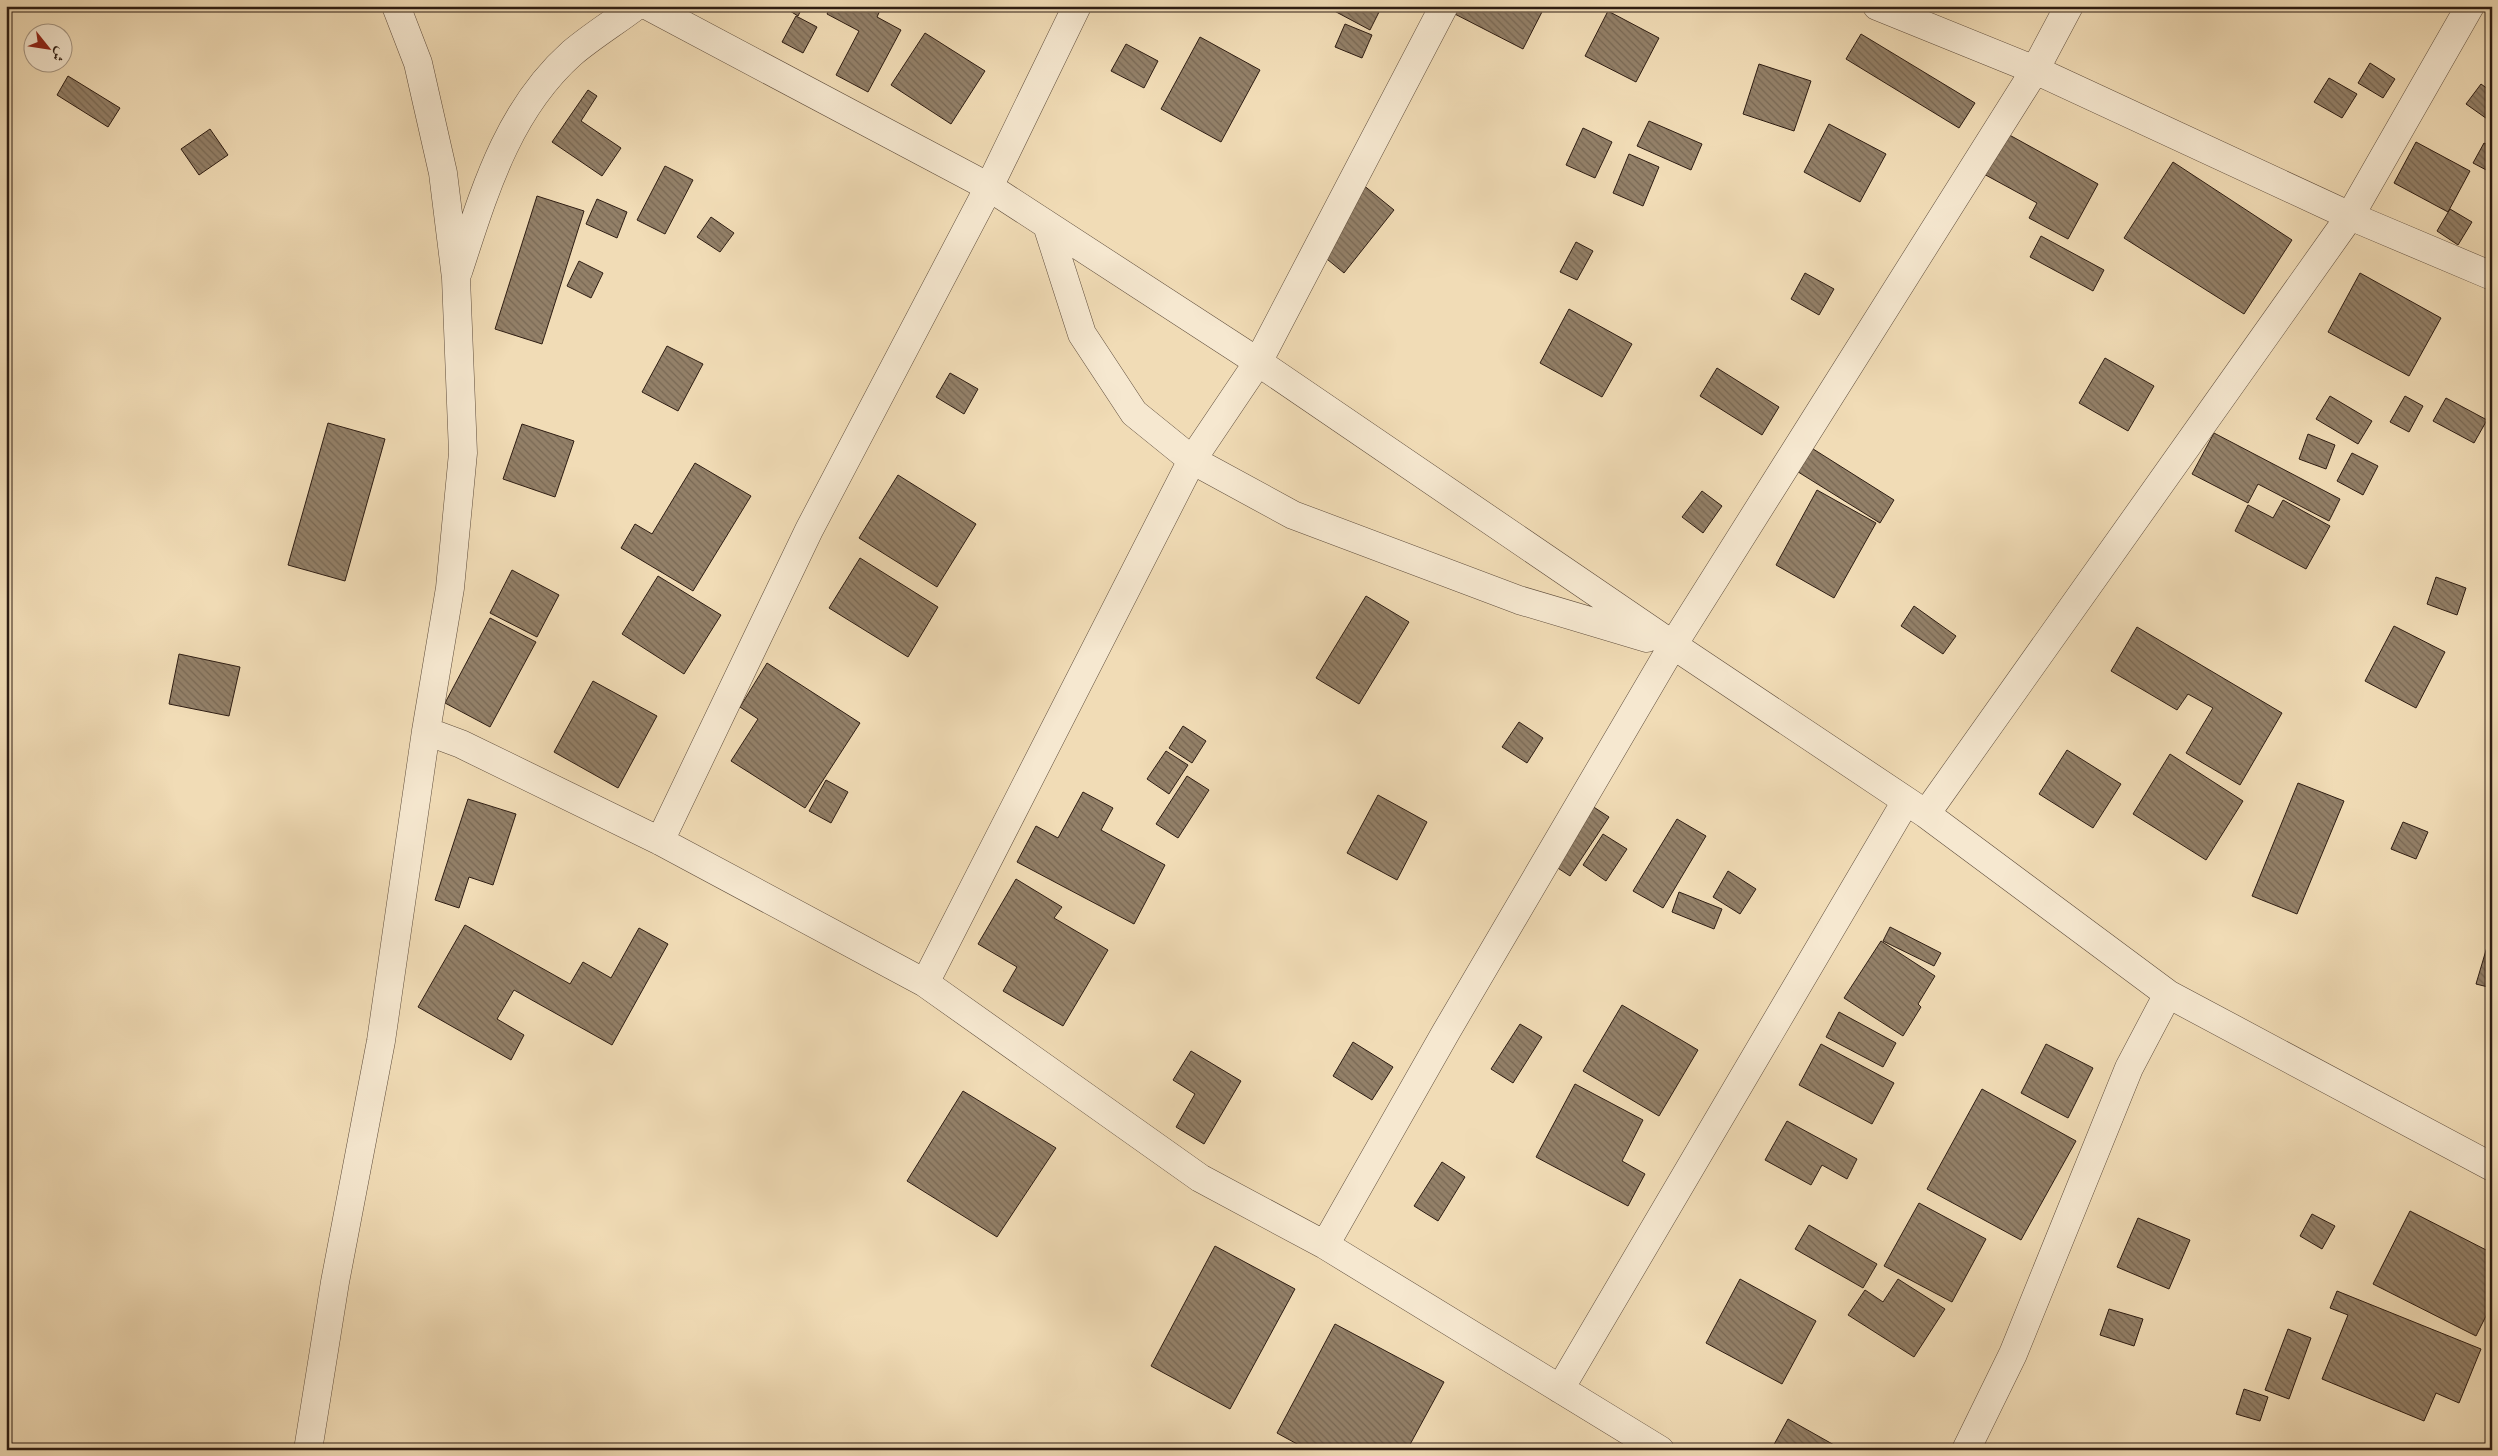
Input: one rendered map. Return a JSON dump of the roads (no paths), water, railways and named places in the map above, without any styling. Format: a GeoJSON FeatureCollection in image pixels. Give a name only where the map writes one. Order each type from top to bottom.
{"type":"FeatureCollection","features":[{"type":"Feature","properties":{"kind":"street"},"geometry":{"type":"LineString","coordinates":[[308,1450],[335,1282],[381,1041],[426,731],[450,588],[463,453],[456,278],[440,164],[418,63],[396,6]]}},
{"type":"Feature","properties":{"kind":"street"},"geometry":{"type":"LineString","coordinates":[[456,278],[490,176],[516,121],[546,81],[572,53],[636,6]]}},
{"type":"Feature","properties":{"kind":"street"},"geometry":{"type":"LineString","coordinates":[[648,6],[989,187],[1258,362],[1673,645],[1916,807],[2168,994],[2492,1167]]}},
{"type":"Feature","properties":{"kind":"street"},"geometry":{"type":"LineString","coordinates":[[660,841],[809,530],[989,187],[1077,6]]}},
{"type":"Feature","properties":{"kind":"street"},"geometry":{"type":"LineString","coordinates":[[925,983],[1192,460],[1258,362],[1444,6]]}},
{"type":"Feature","properties":{"kind":"street"},"geometry":{"type":"LineString","coordinates":[[1877,6],[2036,70],[2350,216],[2492,276]]}},
{"type":"Feature","properties":{"kind":"street"},"geometry":{"type":"LineString","coordinates":[[1325,1245],[1446,1032],[1673,645],[2036,70],[2069,6]]}},
{"type":"Feature","properties":{"kind":"street"},"geometry":{"type":"LineString","coordinates":[[1560,1389],[1916,807],[2350,216],[2470,6]]}},
{"type":"Feature","properties":{"kind":"street"},"geometry":{"type":"LineString","coordinates":[[1047,225],[1082,334],[1134,413],[1192,460],[1303,518],[1519,600],[1673,645]]}},
{"type":"Feature","properties":{"kind":"street"},"geometry":{"type":"LineString","coordinates":[[426,731],[461,744],[660,841],[925,983],[1200,1178],[1325,1245],[1660,1450]]}},
{"type":"Feature","properties":{"kind":"street"},"geometry":{"type":"LineString","coordinates":[[1966,1450],[2013,1354],[2124,1080],[2140,1044],[2168,994]]}}]}
